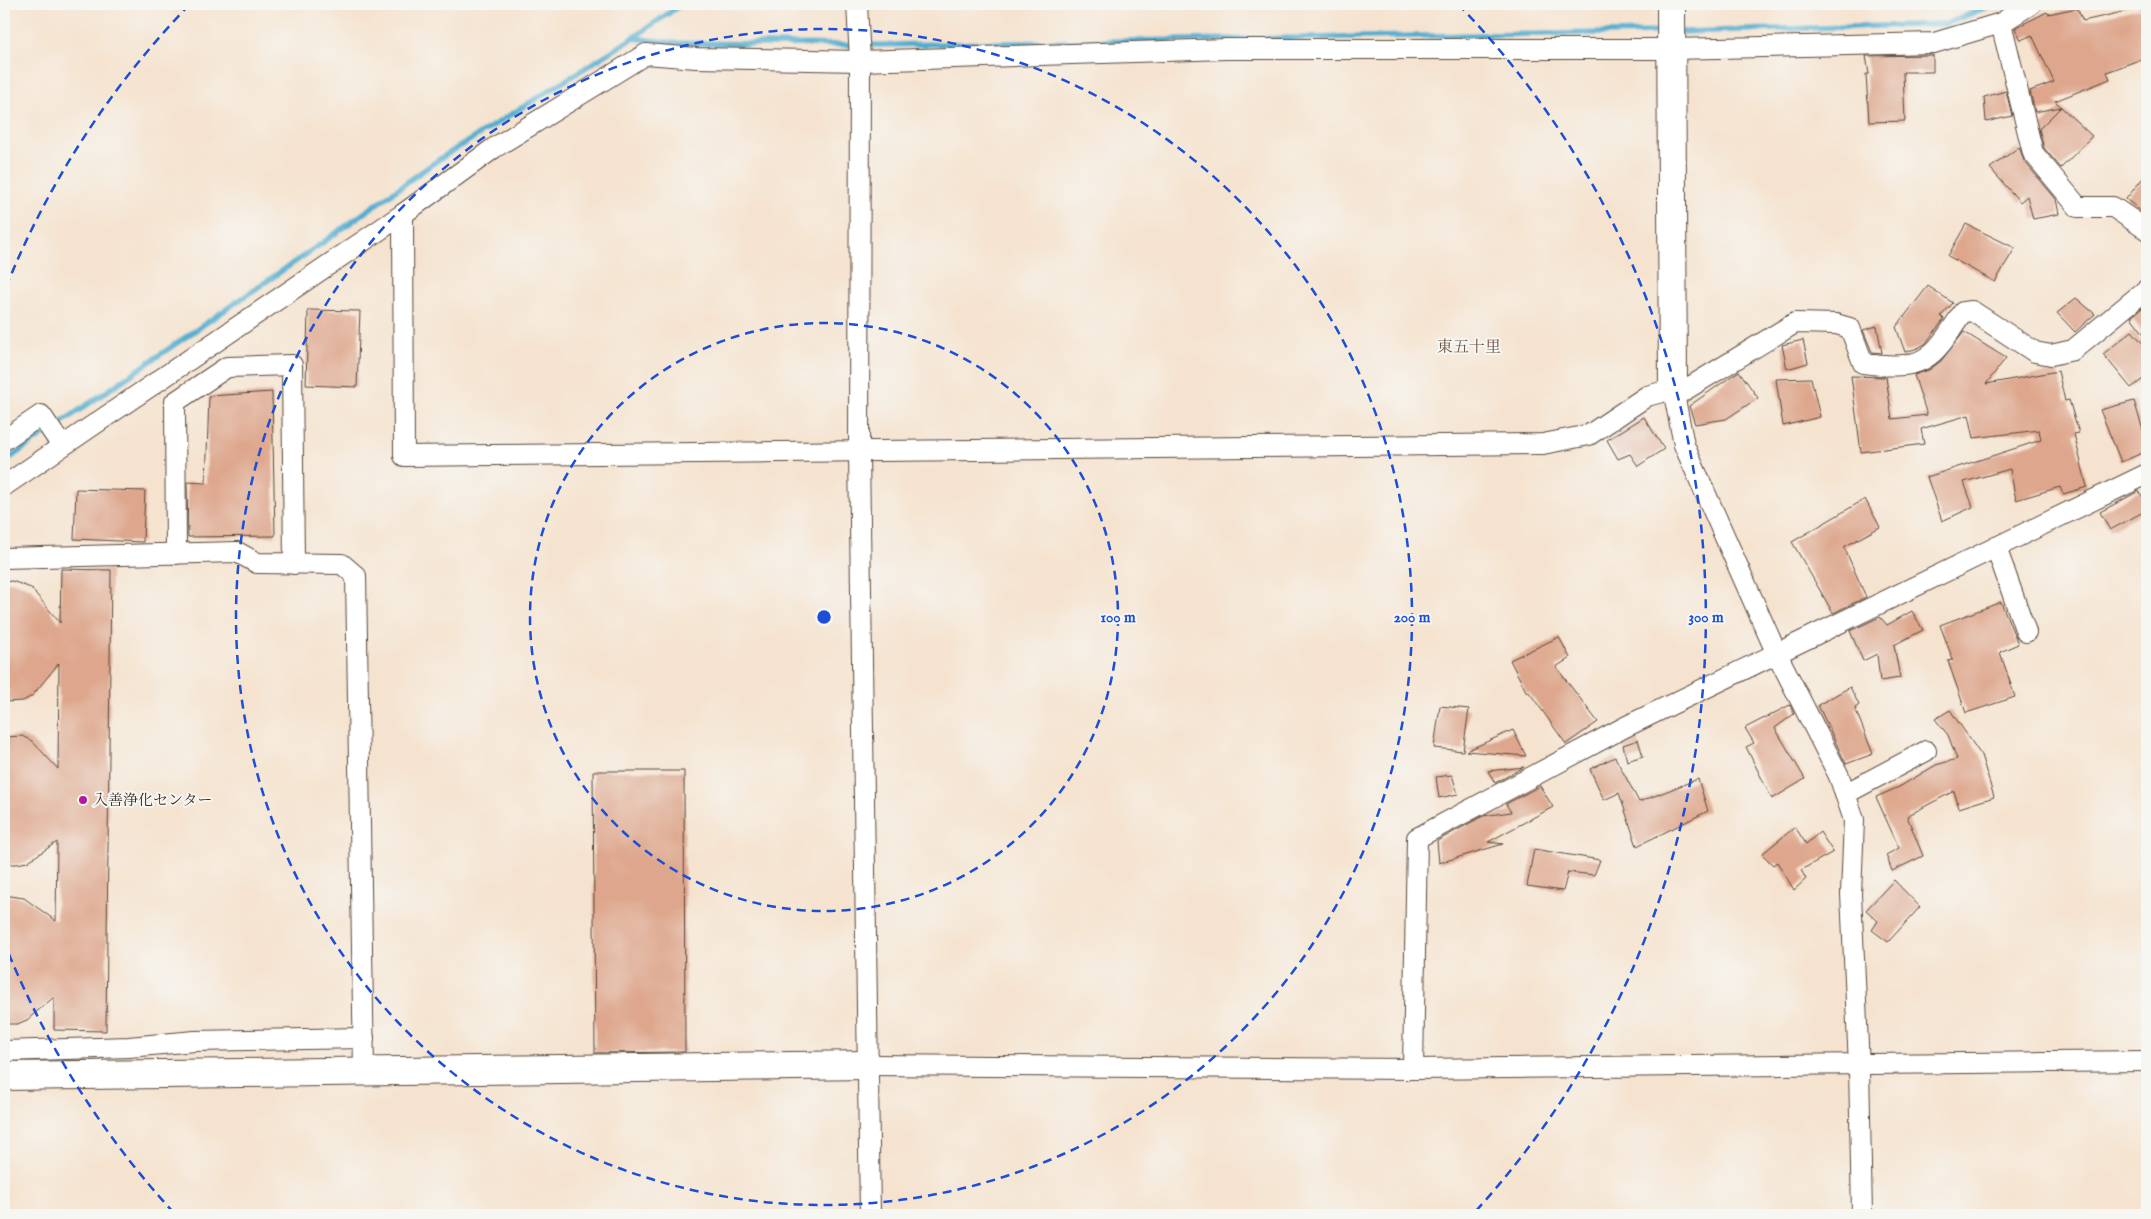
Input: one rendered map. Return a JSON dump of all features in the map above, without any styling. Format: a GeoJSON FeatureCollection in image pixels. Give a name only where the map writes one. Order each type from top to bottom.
{"type":"FeatureCollection","features":[{"type":"Feature","properties":{"kind":"street"},"geometry":{"type":"LineString","coordinates":[[857,4],[860,60],[859,452],[870,1065],[870,1215]]}},
{"type":"Feature","properties":{"kind":"street"},"geometry":{"type":"LineString","coordinates":[[1671,4],[1674,392],[1684,445],[1776,652],[1839,776],[1854,820],[1851,894],[1859,1066],[1862,1215]]}},
{"type":"Feature","properties":{"kind":"street"},"geometry":{"type":"LineString","coordinates":[[4,486],[402,214],[494,148],[646,54],[696,58],[860,60],[1226,49],[1672,49],[1934,43],[2001,22],[2031,4]]}},
{"type":"Feature","properties":{"kind":"street"},"geometry":{"type":"LineString","coordinates":[[2001,22],[2033,153],[2078,207],[2113,207],[2147,230]]}},
{"type":"Feature","properties":{"kind":"street"},"geometry":{"type":"LineString","coordinates":[[402,214],[404,456],[1543,444],[1589,435],[1647,396],[1674,392],[1795,323],[1836,324],[1850,328],[1863,363],[1886,366],[1920,363],[1939,348],[1963,312],[1972,311],[2035,352],[2051,355],[2073,350],[2147,289]]}},
{"type":"Feature","properties":{"kind":"street"},"geometry":{"type":"LineString","coordinates":[[176,554],[175,402],[227,367],[292,365],[294,564]]}},
{"type":"Feature","properties":{"kind":"street"},"geometry":{"type":"LineString","coordinates":[[4,440],[41,415],[62,446]]}},
{"type":"Feature","properties":{"kind":"street"},"geometry":{"type":"LineString","coordinates":[[1413,1069],[1417,838],[1625,726],[2147,474]]}},
{"type":"Feature","properties":{"kind":"street"},"geometry":{"type":"LineString","coordinates":[[1996,547],[2026,632]]}},
{"type":"Feature","properties":{"kind":"street"},"geometry":{"type":"LineString","coordinates":[[4,558],[237,552],[257,563],[342,564],[356,576],[364,1072]]}},
{"type":"Feature","properties":{"kind":"street"},"geometry":{"type":"LineString","coordinates":[[1845,794],[1926,751]]}},
{"type":"Feature","properties":{"kind":"street"},"geometry":{"type":"LineString","coordinates":[[4,1051],[129,1047],[195,1041],[364,1038]]}},
{"type":"Feature","properties":{"kind":"street"},"geometry":{"type":"LineString","coordinates":[[4,1076],[870,1065],[1413,1069],[1859,1066],[2147,1061]]}},
{"type":"Feature","properties":{"kind":"building"},"geometry":{"type":"Polygon","coordinates":[[[2077,8],[2083,21],[2140,8],[2147,23],[2147,57],[2107,72],[2110,79],[2055,101],[2061,107],[2035,112],[2030,91],[2054,82],[2032,35],[2021,40],[2015,28],[2047,12],[2048,14],[2077,8]]]}},
{"type":"Feature","properties":{"kind":"building"},"geometry":{"type":"Polygon","coordinates":[[[1933,55],[1933,72],[1903,72],[1905,121],[1869,122],[1866,74],[1869,74],[1866,56],[1933,55]]]}},
{"type":"Feature","properties":{"kind":"building"},"geometry":{"type":"Polygon","coordinates":[[[2006,91],[2012,116],[1986,122],[1984,97],[2006,91]]]}},
{"type":"Feature","properties":{"kind":"building"},"geometry":{"type":"Polygon","coordinates":[[[2061,107],[2092,136],[2061,168],[2044,148],[2039,129],[2061,107]]]}},
{"type":"Feature","properties":{"kind":"building"},"geometry":{"type":"Polygon","coordinates":[[[2019,147],[2024,161],[2056,199],[2059,214],[2033,219],[2027,196],[2020,202],[1990,168],[2019,147]]]}},
{"type":"Feature","properties":{"kind":"building"},"geometry":{"type":"Polygon","coordinates":[[[2147,173],[2147,216],[2126,199],[2147,173]]]}},
{"type":"Feature","properties":{"kind":"building"},"geometry":{"type":"Polygon","coordinates":[[[1966,224],[2015,248],[1995,282],[1948,256],[1966,224]]]}},
{"type":"Feature","properties":{"kind":"building"},"geometry":{"type":"Polygon","coordinates":[[[1928,286],[1953,303],[1941,316],[1944,319],[1926,343],[1905,352],[1896,327],[1928,286]]]}},
{"type":"Feature","properties":{"kind":"building"},"geometry":{"type":"Polygon","coordinates":[[[2076,298],[2095,314],[2075,332],[2057,313],[2076,298]]]}},
{"type":"Feature","properties":{"kind":"building"},"geometry":{"type":"Polygon","coordinates":[[[2147,304],[2147,338],[2131,317],[2147,304]]]}},
{"type":"Feature","properties":{"kind":"building"},"geometry":{"type":"Polygon","coordinates":[[[308,310],[360,311],[357,387],[306,385],[308,310]]]}},
{"type":"Feature","properties":{"kind":"building"},"geometry":{"type":"Polygon","coordinates":[[[1877,326],[1882,353],[1872,352],[1863,330],[1877,326]]]}},
{"type":"Feature","properties":{"kind":"building"},"geometry":{"type":"Polygon","coordinates":[[[2132,331],[2147,348],[2147,376],[2131,388],[2103,354],[2132,331]]]}},
{"type":"Feature","properties":{"kind":"building"},"geometry":{"type":"Polygon","coordinates":[[[1964,332],[2006,358],[1986,384],[2058,371],[2065,401],[2069,400],[2079,433],[2074,434],[2087,487],[2063,494],[2060,487],[2016,500],[2010,469],[1964,482],[1973,507],[1942,521],[1927,477],[2041,440],[2039,430],[1974,438],[1969,415],[1921,429],[1924,444],[1861,452],[1851,376],[1886,377],[1892,419],[1927,415],[1914,375],[1929,370],[1941,361],[1964,332]]]}},
{"type":"Feature","properties":{"kind":"building"},"geometry":{"type":"Polygon","coordinates":[[[1803,340],[1808,363],[1787,369],[1782,345],[1803,340]]]}},
{"type":"Feature","properties":{"kind":"building"},"geometry":{"type":"Polygon","coordinates":[[[1739,371],[1758,398],[1726,419],[1695,424],[1689,406],[1739,371]]]}},
{"type":"Feature","properties":{"kind":"building"},"geometry":{"type":"Polygon","coordinates":[[[1811,378],[1820,417],[1783,426],[1776,379],[1811,378]]]}},
{"type":"Feature","properties":{"kind":"building"},"geometry":{"type":"Polygon","coordinates":[[[272,392],[275,536],[188,537],[187,482],[206,483],[209,396],[272,392]]]}},
{"type":"Feature","properties":{"kind":"building"},"geometry":{"type":"Polygon","coordinates":[[[2134,401],[2147,443],[2147,451],[2121,462],[2100,410],[2134,401]]]}},
{"type":"Feature","properties":{"kind":"building"},"geometry":{"type":"Polygon","coordinates":[[[1644,417],[1664,449],[1638,466],[1630,454],[1618,459],[1607,440],[1644,417]]]}},
{"type":"Feature","properties":{"kind":"building"},"geometry":{"type":"Polygon","coordinates":[[[76,489],[145,491],[143,542],[74,539],[76,489]]]}},
{"type":"Feature","properties":{"kind":"building"},"geometry":{"type":"Polygon","coordinates":[[[2139,491],[2147,505],[2147,510],[2110,530],[2100,512],[2139,491]]]}},
{"type":"Feature","properties":{"kind":"building"},"geometry":{"type":"Polygon","coordinates":[[[1865,499],[1880,527],[1844,547],[1866,597],[1833,613],[1792,542],[1865,499]]]}},
{"type":"Feature","properties":{"kind":"building"},"geometry":{"type":"Polygon","coordinates":[[[61,569],[111,570],[106,1031],[54,1030],[54,997],[27,1020],[17,1024],[4,1024],[4,895],[24,898],[56,921],[57,842],[27,862],[4,864],[4,737],[22,736],[32,741],[58,769],[59,663],[32,696],[23,701],[4,702],[4,582],[12,581],[31,588],[60,623],[61,569]]]}},
{"type":"Feature","properties":{"kind":"building"},"geometry":{"type":"Polygon","coordinates":[[[2001,602],[2018,644],[2000,652],[2015,697],[1966,713],[1948,661],[1953,660],[1940,625],[2001,602]]]}},
{"type":"Feature","properties":{"kind":"building"},"geometry":{"type":"Polygon","coordinates":[[[1912,611],[1923,630],[1894,645],[1900,678],[1880,681],[1877,654],[1863,661],[1850,631],[1880,617],[1887,625],[1912,611]]]}},
{"type":"Feature","properties":{"kind":"building"},"geometry":{"type":"Polygon","coordinates":[[[1559,637],[1570,658],[1556,667],[1598,722],[1566,744],[1529,692],[1527,693],[1510,660],[1559,637]]]}},
{"type":"Feature","properties":{"kind":"building"},"geometry":{"type":"Polygon","coordinates":[[[1850,687],[1859,705],[1855,708],[1873,754],[1846,764],[1818,705],[1850,687]]]}},
{"type":"Feature","properties":{"kind":"building"},"geometry":{"type":"Polygon","coordinates":[[[1790,705],[1794,714],[1775,728],[1805,779],[1772,799],[1746,747],[1754,743],[1745,728],[1790,705]]]}},
{"type":"Feature","properties":{"kind":"building"},"geometry":{"type":"Polygon","coordinates":[[[1440,706],[1469,709],[1463,751],[1434,748],[1440,706]]]}},
{"type":"Feature","properties":{"kind":"building"},"geometry":{"type":"Polygon","coordinates":[[[1950,710],[1981,755],[1994,797],[1959,808],[1954,791],[1907,816],[1923,856],[1892,871],[1886,855],[1899,848],[1876,797],[1899,787],[1936,765],[1957,759],[1948,735],[1935,719],[1950,710]]]}},
{"type":"Feature","properties":{"kind":"building"},"geometry":{"type":"Polygon","coordinates":[[[1513,730],[1526,756],[1466,751],[1513,730]]]}},
{"type":"Feature","properties":{"kind":"building"},"geometry":{"type":"Polygon","coordinates":[[[1638,740],[1643,756],[1627,761],[1623,745],[1638,740]]]}},
{"type":"Feature","properties":{"kind":"building"},"geometry":{"type":"Polygon","coordinates":[[[1615,757],[1639,802],[1698,779],[1708,811],[1637,846],[1619,793],[1604,800],[1590,769],[1615,757]]]}},
{"type":"Feature","properties":{"kind":"building"},"geometry":{"type":"Polygon","coordinates":[[[1524,767],[1495,783],[1488,771],[1524,767]]]}},
{"type":"Feature","properties":{"kind":"building"},"geometry":{"type":"Polygon","coordinates":[[[593,771],[684,771],[685,1052],[595,1053],[593,771]]]}},
{"type":"Feature","properties":{"kind":"building"},"geometry":{"type":"Polygon","coordinates":[[[1452,775],[1458,794],[1439,798],[1436,777],[1452,775]]]}},
{"type":"Feature","properties":{"kind":"building"},"geometry":{"type":"Polygon","coordinates":[[[1540,786],[1553,807],[1488,842],[1503,844],[1439,863],[1437,841],[1483,816],[1511,812],[1506,804],[1540,786]]]}},
{"type":"Feature","properties":{"kind":"building"},"geometry":{"type":"Polygon","coordinates":[[[1795,827],[1806,844],[1820,832],[1833,852],[1801,870],[1806,879],[1794,890],[1777,862],[1773,865],[1762,854],[1795,827]]]}},
{"type":"Feature","properties":{"kind":"building"},"geometry":{"type":"Polygon","coordinates":[[[1534,849],[1600,860],[1594,875],[1568,872],[1563,891],[1527,886],[1534,849]]]}},
{"type":"Feature","properties":{"kind":"building"},"geometry":{"type":"Polygon","coordinates":[[[1894,880],[1920,907],[1888,942],[1872,930],[1878,921],[1866,910],[1894,880]]]}},
{"type":"Feature","properties":{"kind":"waterway"},"geometry":{"type":"LineString","coordinates":[[4,462],[318,246],[438,160],[633,38],[682,4]]}},
{"type":"Feature","properties":{"kind":"waterway"},"geometry":{"type":"LineString","coordinates":[[1677,32],[1946,24],[1995,4]]}},
{"type":"Feature","properties":{"kind":"waterway"},"geometry":{"type":"LineString","coordinates":[[633,38],[675,43],[879,45],[1663,32]]}},
{"type":"Feature","properties":{"kind":"place","name":"入善浄化センター"},"geometry":{"type":"Point","coordinates":[83,800]}},
{"type":"Feature","properties":{"kind":"district","name":"東五十里"},"geometry":{"type":"Point","coordinates":[1469,348]}}]}
